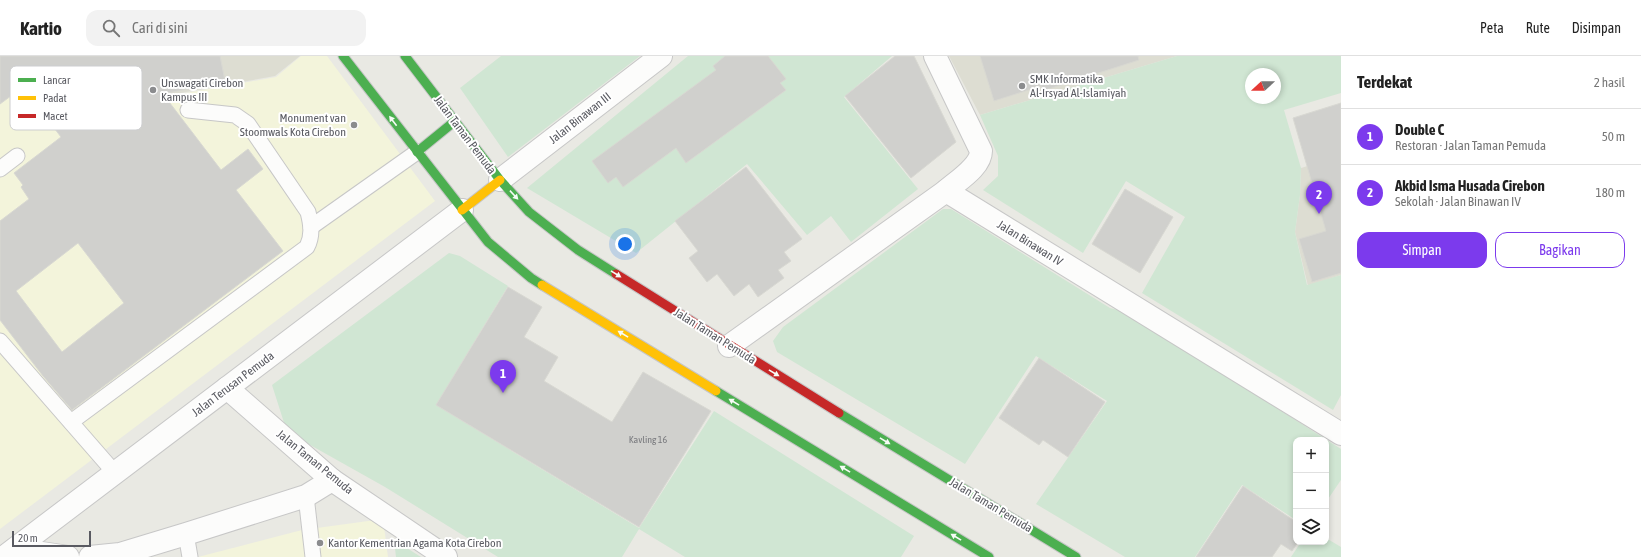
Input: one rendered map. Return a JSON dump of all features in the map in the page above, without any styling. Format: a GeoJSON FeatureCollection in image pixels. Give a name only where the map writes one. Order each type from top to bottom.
{"type":"FeatureCollection","features":[{"type":"Feature","properties":{"kind":"street"},"geometry":{"type":"LineString","coordinates":[[343,56],[488,242],[531,278],[989,557]]}},
{"type":"Feature","properties":{"kind":"street","name":"Jalan Taman Pemuda"},"geometry":{"type":"LineString","coordinates":[[405,56],[500,180],[529,212],[578,250],[729,346],[1076,557]]}},
{"type":"Feature","properties":{"kind":"street","name":"Jalan Binawan III"},"geometry":{"type":"LineString","coordinates":[[500,180],[661,56]]}},
{"type":"Feature","properties":{"kind":"street"},"geometry":{"type":"LineString","coordinates":[[729,346],[946,191],[981,158],[981,151],[934,56]]}},
{"type":"Feature","properties":{"kind":"street"},"geometry":{"type":"LineString","coordinates":[[417,152],[455,121]]}},
{"type":"Feature","properties":{"kind":"street"},"geometry":{"type":"LineString","coordinates":[[462,210],[500,180]]}},
{"type":"Feature","properties":{"kind":"street","name":"Jalan Binawan IV"},"geometry":{"type":"LineString","coordinates":[[946,191],[1341,434]]}},
{"type":"Feature","properties":{"kind":"street","name":"Jalan Terusan Pemuda"},"geometry":{"type":"LineString","coordinates":[[9,553],[462,210]]}},
{"type":"Feature","properties":{"kind":"street","name":"Jalan Taman Pemuda"},"geometry":{"type":"LineString","coordinates":[[227,388],[332,480],[446,557]]}},
{"type":"Feature","properties":{"kind":"street"},"geometry":{"type":"LineString","coordinates":[[90,557],[143,552],[186,534],[306,496],[332,480]]}},
{"type":"Feature","properties":{"kind":"street"},"geometry":{"type":"LineString","coordinates":[[9,553],[68,557]]}},
{"type":"Feature","properties":{"kind":"lane"},"geometry":{"type":"LineString","coordinates":[[71,422],[307,247],[311,227],[308,212],[248,124],[235,115],[188,110]]}},
{"type":"Feature","properties":{"kind":"lane"},"geometry":{"type":"LineString","coordinates":[[311,227],[417,152]]}},
{"type":"Feature","properties":{"kind":"lane"},"geometry":{"type":"LineString","coordinates":[[0,169],[17,156]]}},
{"type":"Feature","properties":{"kind":"lane"},"geometry":{"type":"LineString","coordinates":[[0,341],[115,473]]}},
{"type":"Feature","properties":{"kind":"lane"},"geometry":{"type":"LineString","coordinates":[[306,496],[313,557]]}},
{"type":"Feature","properties":{"kind":"lane"},"geometry":{"type":"LineString","coordinates":[[186,534],[190,557]]}},
{"type":"Feature","properties":{"kind":"shaded area"},"geometry":{"type":"Polygon","coordinates":[[[0,56],[24,66],[10,66],[10,130],[142,130],[142,101],[276,77],[301,56],[327,56],[435,201],[0,529],[0,56]]]}},
{"type":"Feature","properties":{"kind":"shaded area","name":"Unswagati Cirebon Kampus III"},"geometry":{"type":"Polygon","coordinates":[[[82,56],[300,56],[275,76],[142,100],[142,66],[90,66],[82,56]]]}},
{"type":"Feature","properties":{"kind":"shaded area"},"geometry":{"type":"Polygon","coordinates":[[[501,56],[640,56],[508,157],[460,88],[501,56]]]}},
{"type":"Feature","properties":{"kind":"shaded area"},"geometry":{"type":"Polygon","coordinates":[[[688,56],[892,56],[844,97],[918,189],[851,242],[831,216],[807,235],[747,164],[636,253],[527,188],[688,56]]]}},
{"type":"Feature","properties":{"kind":"shaded area","name":"SMK Informatika Al-Irsyad Al-Islamiyah"},"geometry":{"type":"Polygon","coordinates":[[[949,56],[1177,56],[980,115],[949,56]]]}},
{"type":"Feature","properties":{"kind":"shaded area"},"geometry":{"type":"Polygon","coordinates":[[[1177,56],[1341,56],[1341,93],[1284,110],[1301,168],[1300,195],[1295,232],[1307,285],[1341,275],[1341,395],[1333,410],[1142,293],[1185,217],[1126,181],[1083,253],[983,190],[998,176],[998,156],[980,115],[1177,56]]]}},
{"type":"Feature","properties":{"kind":"shaded area"},"geometry":{"type":"Polygon","coordinates":[[[1341,156],[1341,275],[1308,286],[1295,232],[1300,195],[1301,168],[1341,156]]]}},
{"type":"Feature","properties":{"kind":"shaded area"},"geometry":{"type":"Polygon","coordinates":[[[943,209],[951,209],[1110,308],[1122,311],[1140,321],[1322,437],[1293,437],[1293,518],[1242,485],[1195,557],[1125,557],[1036,504],[1107,401],[1036,356],[965,464],[777,352],[773,341],[783,327],[943,209]]]}},
{"type":"Feature","properties":{"kind":"shaded area"},"geometry":{"type":"Polygon","coordinates":[[[449,253],[460,256],[508,286],[436,405],[639,528],[714,411],[914,536],[901,557],[685,557],[639,529],[622,557],[498,557],[385,487],[287,432],[272,385],[449,253]]]}},
{"type":"Feature","properties":{"kind":"shaded area"},"geometry":{"type":"Polygon","coordinates":[[[1329,441],[1341,449],[1341,480],[1329,498],[1329,441]]]}},
{"type":"Feature","properties":{"kind":"shaded area","name":"Kantor Kementrian Agama Kota Cirebon"},"geometry":{"type":"Polygon","coordinates":[[[383,519],[388,557],[198,557],[302,530],[383,519]]]}},
{"type":"Feature","properties":{"kind":"shaded area"},"geometry":{"type":"Polygon","coordinates":[[[394,540],[421,557],[396,557],[394,540]]]}},
{"type":"Feature","properties":{"kind":"shaded area"},"geometry":{"type":"Polygon","coordinates":[[[1329,540],[1341,547],[1341,557],[1291,557],[1299,545],[1329,545],[1329,540]]]}},
{"type":"Feature","properties":{"kind":"building"},"geometry":{"type":"Polygon","coordinates":[[[0,56],[220,56],[225,81],[163,94],[221,170],[248,149],[263,169],[236,190],[283,251],[72,410],[43,376],[0,320],[0,221],[29,199],[21,187],[23,185],[14,173],[61,137],[56,130],[142,130],[142,66],[10,66],[10,97],[0,104],[0,56]],[[78,243],[16,291],[62,352],[124,303],[78,243]]]}},
{"type":"Feature","properties":{"kind":"building"},"geometry":{"type":"Polygon","coordinates":[[[725,56],[768,56],[786,79],[780,83],[786,90],[686,163],[676,148],[623,187],[616,177],[608,183],[592,161],[716,70],[713,66],[725,56]]]}},
{"type":"Feature","properties":{"kind":"building"},"geometry":{"type":"Polygon","coordinates":[[[895,56],[914,56],[956,142],[911,178],[845,96],[895,56]]]}},
{"type":"Feature","properties":{"kind":"building"},"geometry":{"type":"Polygon","coordinates":[[[980,56],[1138,56],[1139,60],[1042,91],[1041,86],[994,101],[980,56]]]}},
{"type":"Feature","properties":{"kind":"building"},"geometry":{"type":"Polygon","coordinates":[[[1341,103],[1341,273],[1312,282],[1299,239],[1326,231],[1293,118],[1341,103]]]}},
{"type":"Feature","properties":{"kind":"building"},"geometry":{"type":"Polygon","coordinates":[[[746,167],[802,239],[784,252],[791,261],[778,270],[784,278],[758,297],[749,284],[734,296],[717,274],[707,282],[689,258],[698,251],[675,221],[746,167]]]}},
{"type":"Feature","properties":{"kind":"building"},"geometry":{"type":"Polygon","coordinates":[[[1125,189],[1173,217],[1140,273],[1092,244],[1125,189]]]}},
{"type":"Feature","properties":{"kind":"building"},"geometry":{"type":"Polygon","coordinates":[[[508,287],[542,307],[524,337],[558,357],[544,381],[612,422],[643,372],[711,411],[639,527],[436,405],[508,287]]]}},
{"type":"Feature","properties":{"kind":"building"},"geometry":{"type":"Polygon","coordinates":[[[1039,358],[1105,402],[1068,457],[1043,440],[1039,445],[999,418],[1039,358]]]}},
{"type":"Feature","properties":{"kind":"building"},"geometry":{"type":"Polygon","coordinates":[[[1243,486],[1293,520],[1293,545],[1296,545],[1292,551],[1281,544],[1272,557],[1196,557],[1243,486]]]}},
{"type":"Feature","properties":{"kind":"traffic: fast"},"geometry":{"type":"LineString","coordinates":[[343,56],[488,242],[531,278],[542,285]]}},
{"type":"Feature","properties":{"kind":"traffic: fast"},"geometry":{"type":"LineString","coordinates":[[405,56],[500,180],[529,212],[578,250],[616,274]]}},
{"type":"Feature","properties":{"kind":"traffic: fast"},"geometry":{"type":"LineString","coordinates":[[417,152],[455,121]]}},
{"type":"Feature","properties":{"kind":"traffic: fast"},"geometry":{"type":"LineString","coordinates":[[716,391],[989,557]]}},
{"type":"Feature","properties":{"kind":"traffic: fast"},"geometry":{"type":"LineString","coordinates":[[839,413],[1076,557]]}},
{"type":"Feature","properties":{"kind":"traffic: slow"},"geometry":{"type":"LineString","coordinates":[[462,210],[500,180]]}},
{"type":"Feature","properties":{"kind":"traffic: slow"},"geometry":{"type":"LineString","coordinates":[[542,285],[716,391]]}},
{"type":"Feature","properties":{"kind":"traffic: jam"},"geometry":{"type":"LineString","coordinates":[[616,274],[839,413]]}},
{"type":"Feature","properties":{"kind":"place","name":"SMK Informatika Al-Irsyad Al-Islamiyah"},"geometry":{"type":"Point","coordinates":[1022,86]}},
{"type":"Feature","properties":{"kind":"place","name":"Unswagati Cirebon Kampus III"},"geometry":{"type":"Point","coordinates":[153,90]}},
{"type":"Feature","properties":{"kind":"place","name":"Monument van Stoomwals Kota Cirebon"},"geometry":{"type":"Point","coordinates":[354,125]}},
{"type":"Feature","properties":{"kind":"place","name":"Akbid Isma Husada Cirebon"},"geometry":{"type":"Point","coordinates":[1319,214]}},
{"type":"Feature","properties":{"kind":"place","name":"Double C"},"geometry":{"type":"Point","coordinates":[503,393]}},
{"type":"Feature","properties":{"kind":"place","name":"Kantor Kementrian Agama Kota Cirebon"},"geometry":{"type":"Point","coordinates":[320,543]}}]}
